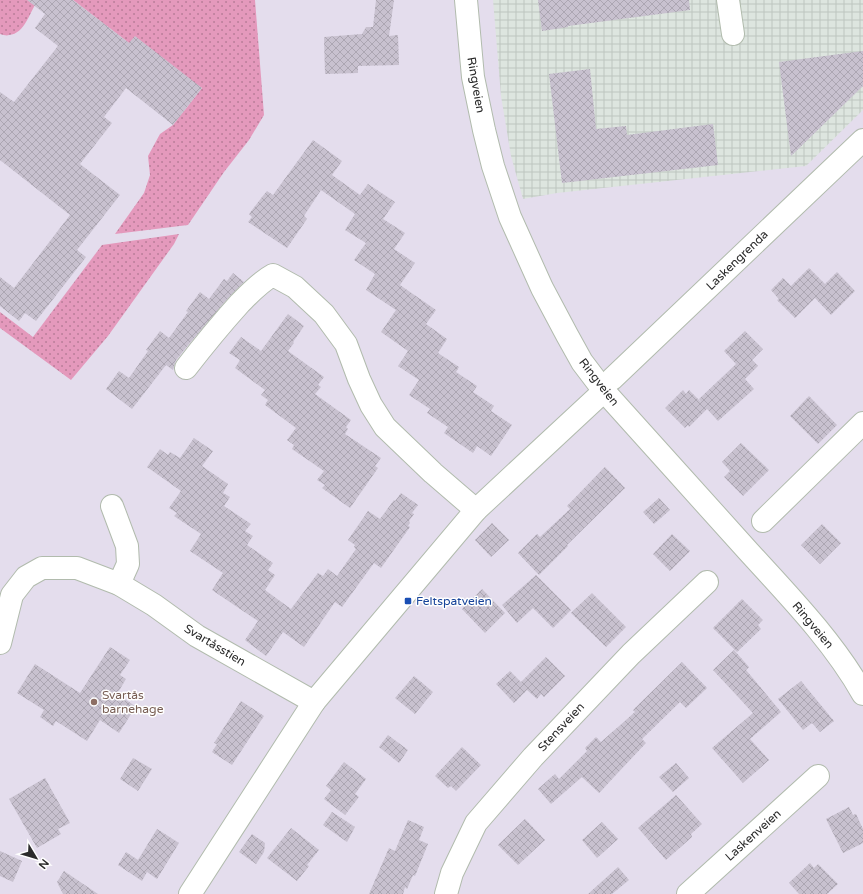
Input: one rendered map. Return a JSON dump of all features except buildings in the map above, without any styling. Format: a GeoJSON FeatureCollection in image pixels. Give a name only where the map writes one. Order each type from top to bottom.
{"type":"FeatureCollection","features":[{"type":"Feature","properties":{"kind":"street","name":"Ringveien"},"geometry":{"type":"LineString","coordinates":[[466,0],[474,78],[493,166],[510,217],[542,288],[582,362],[608,385],[797,605],[832,647],[855,679],[863,694]]}},
{"type":"Feature","properties":{"kind":"street"},"geometry":{"type":"LineString","coordinates":[[728,0],[733,34]]}},
{"type":"Feature","properties":{"kind":"street","name":"Laskengrenda"},"geometry":{"type":"LineString","coordinates":[[608,385],[863,140]]}},
{"type":"Feature","properties":{"kind":"street"},"geometry":{"type":"LineString","coordinates":[[186,368],[223,322],[260,283],[273,275],[295,287],[324,314],[346,344],[359,379],[371,405],[385,427],[476,510]]}},
{"type":"Feature","properties":{"kind":"street"},"geometry":{"type":"LineString","coordinates":[[190,894],[314,702],[476,510],[608,385]]}},
{"type":"Feature","properties":{"kind":"street"},"geometry":{"type":"LineString","coordinates":[[763,521],[863,423]]}},
{"type":"Feature","properties":{"kind":"street"},"geometry":{"type":"LineString","coordinates":[[112,506],[127,546],[128,564],[119,584]]}},
{"type":"Feature","properties":{"kind":"street","name":"Svartåsstien"},"geometry":{"type":"LineString","coordinates":[[0,643],[12,595],[26,577],[42,568],[77,568],[119,584],[154,605],[197,636],[314,702]]}},
{"type":"Feature","properties":{"kind":"street","name":"Stensveien"},"geometry":{"type":"LineString","coordinates":[[446,894],[452,873],[476,823],[534,757],[631,654],[707,582]]}},
{"type":"Feature","properties":{"kind":"street","name":"Laskenveien"},"geometry":{"type":"LineString","coordinates":[[688,894],[818,776]]}},
{"type":"Feature","properties":{"kind":"shaded area"},"geometry":{"type":"Polygon","coordinates":[[[0,0],[38,0],[19,31],[15,34],[4,35],[0,34],[0,0]]]}},
{"type":"Feature","properties":{"kind":"shaded area"},"geometry":{"type":"Polygon","coordinates":[[[73,0],[255,0],[264,115],[249,140],[224,172],[188,225],[115,234],[144,193],[150,175],[148,156],[160,134],[173,125],[202,88],[129,43],[73,0]]]}},
{"type":"Feature","properties":{"kind":"shaded area"},"geometry":{"type":"Polygon","coordinates":[[[493,0],[863,0],[863,110],[806,166],[557,193],[523,199],[511,156],[501,96],[493,0]]]}},
{"type":"Feature","properties":{"kind":"shaded area"},"geometry":{"type":"Polygon","coordinates":[[[179,234],[174,244],[108,336],[71,380],[0,328],[0,312],[33,337],[102,245],[179,234]]]}},
{"type":"Feature","properties":{"kind":"place","name":"Feltspatveien"},"geometry":{"type":"Point","coordinates":[408,601]}},
{"type":"Feature","properties":{"kind":"place","name":"Svartås barnehage"},"geometry":{"type":"Point","coordinates":[94,702]}}]}
